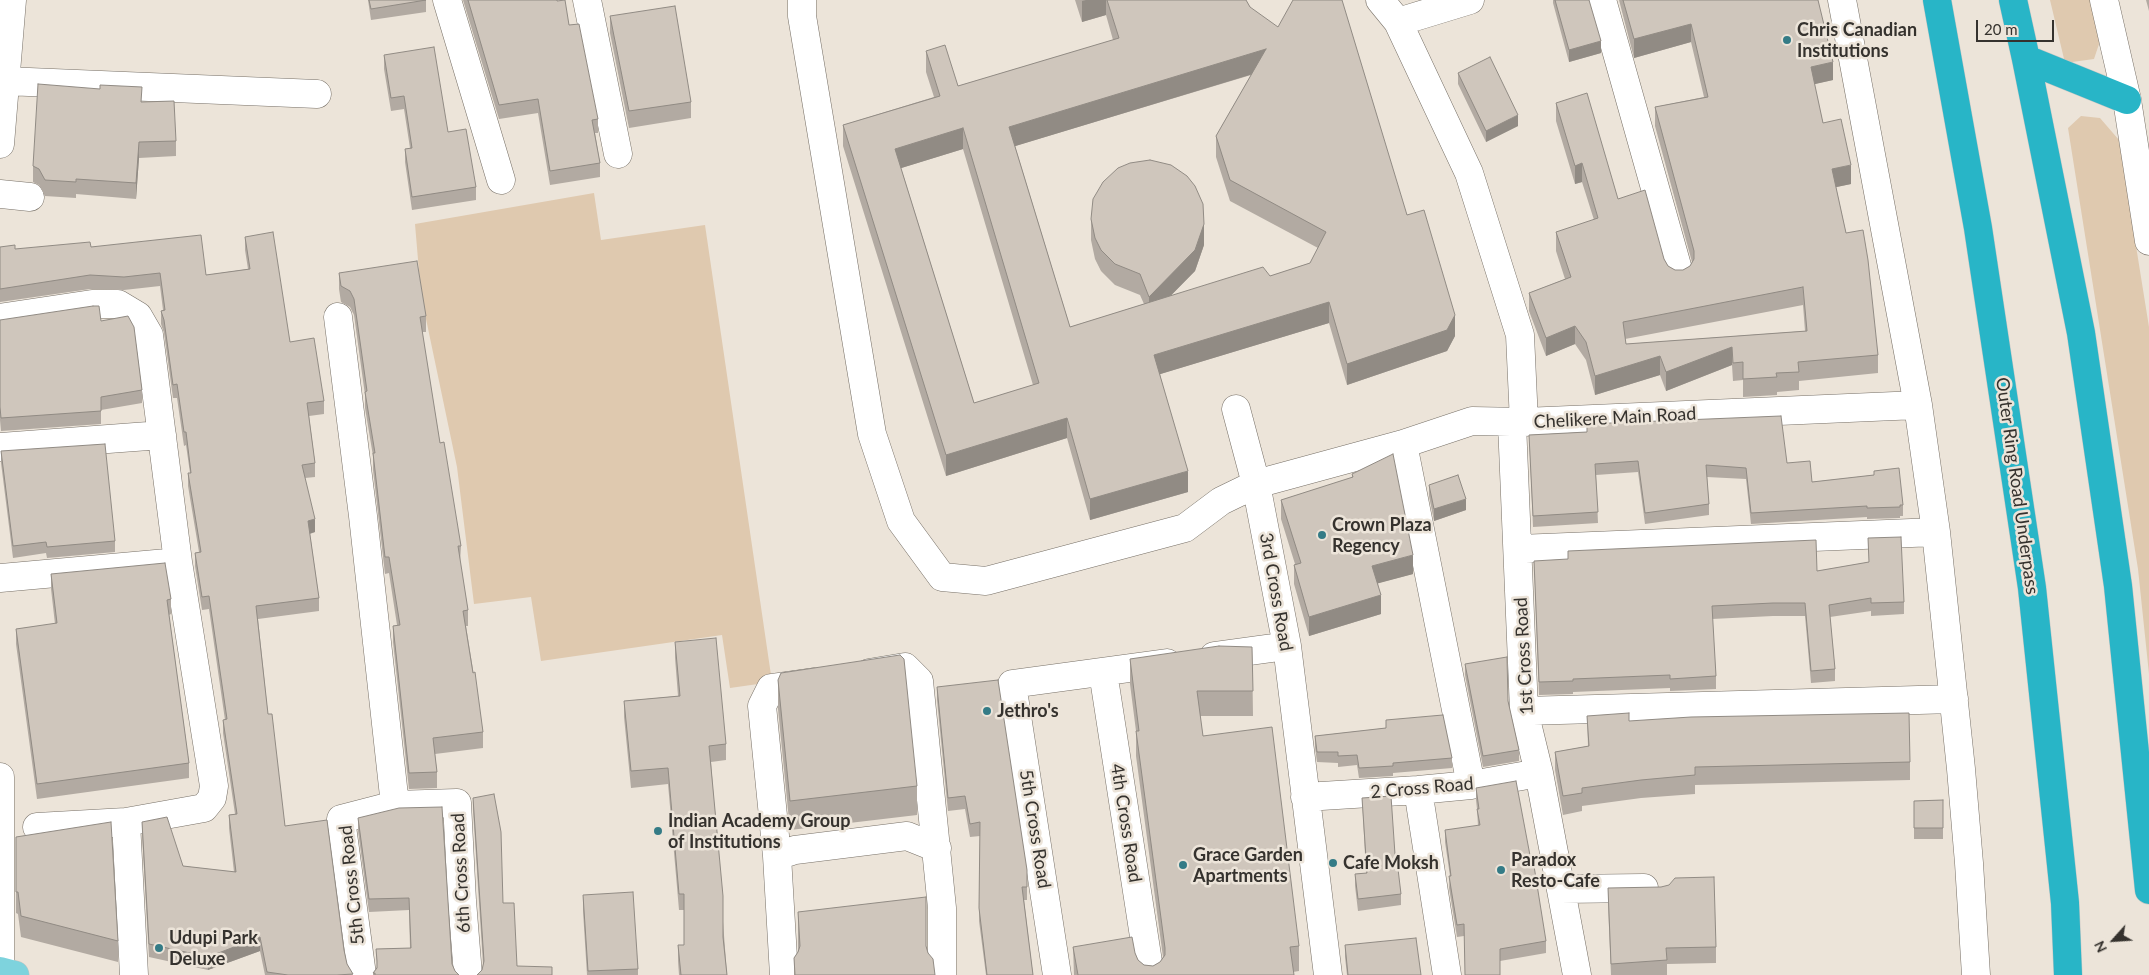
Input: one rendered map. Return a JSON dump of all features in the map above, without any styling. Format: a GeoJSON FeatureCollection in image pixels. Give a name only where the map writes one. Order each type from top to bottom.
{"type":"FeatureCollection","features":[{"type":"Feature","properties":{"kind":"highway","name":"Outer Ring Road Underpass"},"geometry":{"type":"LineString","coordinates":[[1937,0],[1978,228],[2032,588],[2065,902],[2068,975]]}},
{"type":"Feature","properties":{"kind":"highway"},"geometry":{"type":"LineString","coordinates":[[2013,0],[2084,353],[2118,586],[2149,890]]}},
{"type":"Feature","properties":{"kind":"highway"},"geometry":{"type":"LineString","coordinates":[[2026,59],[2126,100]]}},
{"type":"Feature","properties":{"kind":"main road"},"geometry":{"type":"LineString","coordinates":[[0,971],[15,975]]}},
{"type":"Feature","properties":{"kind":"street"},"geometry":{"type":"LineString","coordinates":[[0,144],[12,0]]}},
{"type":"Feature","properties":{"kind":"street"},"geometry":{"type":"LineString","coordinates":[[447,0],[501,180]]}},
{"type":"Feature","properties":{"kind":"street"},"geometry":{"type":"LineString","coordinates":[[587,0],[618,154]]}},
{"type":"Feature","properties":{"kind":"street"},"geometry":{"type":"LineString","coordinates":[[802,0],[804,26],[872,434],[901,521],[942,578],[986,581],[1185,528],[1221,501],[1256,484],[1403,444],[1472,421],[1518,423]]}},
{"type":"Feature","properties":{"kind":"street","name":"Chelikere Main Road"},"geometry":{"type":"LineString","coordinates":[[1380,0],[1398,22],[1469,173],[1520,334],[1518,423],[1918,405]]}},
{"type":"Feature","properties":{"kind":"street"},"geometry":{"type":"LineString","coordinates":[[1398,22],[1470,0]]}},
{"type":"Feature","properties":{"kind":"street"},"geometry":{"type":"LineString","coordinates":[[1602,0],[1679,273]]}},
{"type":"Feature","properties":{"kind":"street"},"geometry":{"type":"LineString","coordinates":[[1842,0],[1918,405],[1936,532],[1969,863],[1976,975]]}},
{"type":"Feature","properties":{"kind":"street"},"geometry":{"type":"LineString","coordinates":[[2104,0],[2126,100],[2147,211],[2149,241]]}},
{"type":"Feature","properties":{"kind":"street"},"geometry":{"type":"LineString","coordinates":[[6,81],[317,94]]}},
{"type":"Feature","properties":{"kind":"street"},"geometry":{"type":"LineString","coordinates":[[0,194],[30,197]]}},
{"type":"Feature","properties":{"kind":"street"},"geometry":{"type":"LineString","coordinates":[[0,318],[92,304],[118,304],[138,316],[149,335],[178,562],[214,786],[212,798],[204,808],[126,822],[36,827]]}},
{"type":"Feature","properties":{"kind":"street"},"geometry":{"type":"LineString","coordinates":[[338,316],[395,805]]}},
{"type":"Feature","properties":{"kind":"street","name":"3rd Cross Road"},"geometry":{"type":"LineString","coordinates":[[1236,409],[1256,484],[1287,646],[1328,975]]}},
{"type":"Feature","properties":{"kind":"street","name":"1st Cross Road"},"geometry":{"type":"LineString","coordinates":[[1518,423],[1519,549],[1524,711],[1539,773],[1577,975]]}},
{"type":"Feature","properties":{"kind":"street"},"geometry":{"type":"LineString","coordinates":[[0,447],[162,435]]}},
{"type":"Feature","properties":{"kind":"street"},"geometry":{"type":"LineString","coordinates":[[1403,444],[1471,784]]}},
{"type":"Feature","properties":{"kind":"street"},"geometry":{"type":"LineString","coordinates":[[1519,549],[1936,532]]}},
{"type":"Feature","properties":{"kind":"street"},"geometry":{"type":"LineString","coordinates":[[0,578],[178,562]]}},
{"type":"Feature","properties":{"kind":"street"},"geometry":{"type":"LineString","coordinates":[[1103,672],[1287,646]]}},
{"type":"Feature","properties":{"kind":"street"},"geometry":{"type":"LineString","coordinates":[[784,975],[777,856],[762,706],[771,688],[906,667],[920,681],[942,908],[942,975]]}},
{"type":"Feature","properties":{"kind":"street","name":"5th Cross Road"},"geometry":{"type":"LineString","coordinates":[[1057,975],[1012,684],[1103,672]]}},
{"type":"Feature","properties":{"kind":"street","name":"4th Cross Road"},"geometry":{"type":"LineString","coordinates":[[1103,672],[1150,975]]}},
{"type":"Feature","properties":{"kind":"street"},"geometry":{"type":"LineString","coordinates":[[1524,711],[1954,699]]}},
{"type":"Feature","properties":{"kind":"street","name":"2 Cross Road"},"geometry":{"type":"LineString","coordinates":[[1305,797],[1418,790],[1539,773]]}},
{"type":"Feature","properties":{"kind":"street"},"geometry":{"type":"LineString","coordinates":[[0,777],[0,971]]}},
{"type":"Feature","properties":{"kind":"street"},"geometry":{"type":"LineString","coordinates":[[1418,790],[1447,975]]}},
{"type":"Feature","properties":{"kind":"street","name":"6th Cross Road"},"geometry":{"type":"LineString","coordinates":[[395,805],[457,803],[468,975]]}},
{"type":"Feature","properties":{"kind":"street","name":"5th Cross Road"},"geometry":{"type":"LineString","coordinates":[[362,975],[341,819],[395,805]]}},
{"type":"Feature","properties":{"kind":"street"},"geometry":{"type":"LineString","coordinates":[[126,822],[134,975]]}},
{"type":"Feature","properties":{"kind":"street"},"geometry":{"type":"LineString","coordinates":[[777,856],[795,850],[907,836],[937,848]]}},
{"type":"Feature","properties":{"kind":"street"},"geometry":{"type":"LineString","coordinates":[[1561,889],[1661,888]]}},
{"type":"Feature","properties":{"kind":"street"},"geometry":{"type":"LineString","coordinates":[[914,911],[942,908]]}},
{"type":"Feature","properties":{"kind":"street"},"geometry":{"type":"LineString","coordinates":[[780,927],[809,924]]}},
{"type":"Feature","properties":{"kind":"shaded area"},"geometry":{"type":"Polygon","coordinates":[[[2050,0],[2091,0],[2100,41],[2094,59],[2065,63],[2050,0]]]}},
{"type":"Feature","properties":{"kind":"shaded area"},"geometry":{"type":"Polygon","coordinates":[[[2081,116],[2100,118],[2119,140],[2149,327],[2149,674],[2138,569],[2068,128],[2081,116]]]}},
{"type":"Feature","properties":{"kind":"shaded area"},"geometry":{"type":"Polygon","coordinates":[[[594,193],[601,240],[705,225],[772,682],[730,688],[722,635],[541,661],[531,597],[474,604],[457,467],[421,295],[415,224],[594,193]]]}},
{"type":"Feature","properties":{"kind":"building"},"geometry":{"type":"Polygon","coordinates":[[[369,0],[426,0],[371,9],[369,0]]]}},
{"type":"Feature","properties":{"kind":"building"},"geometry":{"type":"Polygon","coordinates":[[[468,0],[565,0],[569,25],[579,24],[598,119],[592,120],[600,163],[550,171],[538,99],[499,105],[468,0]]]}},
{"type":"Feature","properties":{"kind":"building"},"geometry":{"type":"Polygon","coordinates":[[[1107,0],[1246,0],[1250,7],[1278,27],[1293,0],[1342,0],[1407,215],[1424,210],[1455,315],[1447,330],[1347,364],[1329,302],[1154,355],[1188,471],[1090,499],[1067,418],[946,455],[843,125],[940,96],[926,51],[945,45],[958,86],[1119,38],[1107,0]],[[1266,49],[1009,127],[1070,327],[1263,267],[1270,276],[1310,263],[1326,232],[1230,180],[1216,136],[1266,49]],[[963,128],[895,149],[974,403],[1039,383],[963,128]]]}},
{"type":"Feature","properties":{"kind":"building"},"geometry":{"type":"Polygon","coordinates":[[[1555,0],[1589,0],[1601,41],[1569,50],[1555,0]]]}},
{"type":"Feature","properties":{"kind":"building"},"geometry":{"type":"Polygon","coordinates":[[[1623,0],[1818,0],[1833,62],[1811,67],[1823,123],[1841,119],[1851,165],[1832,169],[1846,233],[1863,230],[1878,355],[1798,362],[1799,372],[1776,373],[1777,377],[1743,379],[1743,362],[1733,363],[1732,347],[1666,372],[1660,356],[1595,376],[1586,342],[1575,326],[1546,338],[1529,293],[1571,277],[1556,232],[1598,218],[1582,163],[1575,166],[1556,103],[1587,93],[1618,199],[1645,190],[1664,259],[1668,266],[1675,270],[1683,270],[1690,266],[1694,259],[1694,251],[1655,107],[1708,97],[1691,24],[1634,39],[1623,0]],[[1803,287],[1623,322],[1626,344],[1807,331],[1803,287]]]}},
{"type":"Feature","properties":{"kind":"building"},"geometry":{"type":"Polygon","coordinates":[[[675,6],[691,102],[629,111],[610,16],[675,6]]]}},
{"type":"Feature","properties":{"kind":"building"},"geometry":{"type":"Polygon","coordinates":[[[434,47],[448,132],[466,129],[476,187],[412,197],[405,149],[412,148],[404,96],[391,98],[384,55],[434,47]]]}},
{"type":"Feature","properties":{"kind":"building"},"geometry":{"type":"Polygon","coordinates":[[[1490,57],[1518,115],[1486,131],[1458,73],[1490,57]]]}},
{"type":"Feature","properties":{"kind":"building"},"geometry":{"type":"Polygon","coordinates":[[[38,84],[100,89],[100,85],[142,87],[141,102],[174,101],[176,141],[139,142],[136,183],[76,179],[76,182],[45,180],[39,169],[33,166],[38,84]]]}},
{"type":"Feature","properties":{"kind":"building"},"geometry":{"type":"Polygon","coordinates":[[[1150,160],[1171,165],[1187,176],[1195,186],[1203,204],[1204,224],[1195,250],[1149,297],[1140,274],[1115,264],[1101,250],[1095,238],[1091,219],[1093,199],[1103,182],[1118,168],[1130,163],[1150,160]]]}},
{"type":"Feature","properties":{"kind":"building"},"geometry":{"type":"Polygon","coordinates":[[[273,232],[290,342],[314,338],[324,401],[307,403],[315,463],[302,465],[315,519],[308,521],[319,598],[256,606],[268,714],[272,714],[285,826],[327,820],[344,950],[347,964],[353,974],[288,975],[267,972],[260,937],[208,957],[149,944],[142,822],[167,817],[183,866],[236,872],[229,815],[237,814],[223,720],[227,719],[209,596],[202,597],[195,553],[201,552],[188,473],[191,473],[186,432],[184,432],[177,384],[173,385],[164,320],[161,311],[165,310],[160,273],[124,277],[90,275],[0,289],[0,247],[15,245],[15,249],[90,242],[91,247],[201,235],[206,275],[250,269],[245,237],[273,232]]]}},
{"type":"Feature","properties":{"kind":"building"},"geometry":{"type":"Polygon","coordinates":[[[417,261],[426,316],[420,317],[440,443],[444,442],[461,546],[458,546],[468,610],[463,611],[473,673],[475,672],[483,732],[433,738],[437,772],[409,773],[393,626],[400,625],[389,557],[385,557],[373,453],[375,453],[365,392],[367,391],[354,299],[350,291],[341,286],[339,273],[417,261]]]}},
{"type":"Feature","properties":{"kind":"building"},"geometry":{"type":"Polygon","coordinates":[[[99,306],[101,321],[128,316],[134,327],[142,390],[101,397],[101,411],[1,418],[0,320],[99,306]]]}},
{"type":"Feature","properties":{"kind":"building"},"geometry":{"type":"Polygon","coordinates":[[[1781,416],[1787,463],[1810,461],[1812,482],[1874,475],[1874,471],[1899,468],[1903,505],[1900,505],[1900,507],[1867,508],[1867,506],[1751,513],[1746,468],[1706,465],[1709,504],[1645,513],[1638,461],[1595,464],[1598,512],[1533,516],[1529,435],[1587,432],[1587,424],[1781,416]]]}},
{"type":"Feature","properties":{"kind":"building"},"geometry":{"type":"Polygon","coordinates":[[[105,444],[115,541],[47,547],[46,542],[13,546],[1,451],[105,444]]]}},
{"type":"Feature","properties":{"kind":"building"},"geometry":{"type":"Polygon","coordinates":[[[1393,454],[1413,555],[1372,566],[1381,595],[1309,617],[1294,565],[1301,563],[1281,500],[1353,477],[1352,474],[1393,454]]]}},
{"type":"Feature","properties":{"kind":"building"},"geometry":{"type":"Polygon","coordinates":[[[1458,475],[1466,499],[1434,509],[1429,485],[1458,475]]]}},
{"type":"Feature","properties":{"kind":"building"},"geometry":{"type":"Polygon","coordinates":[[[1901,537],[1904,602],[1871,603],[1871,598],[1829,605],[1835,669],[1811,671],[1805,603],[1773,603],[1712,606],[1716,676],[1670,679],[1670,675],[1539,682],[1534,561],[1568,559],[1568,551],[1816,540],[1817,571],[1869,562],[1868,538],[1901,537]]]}},
{"type":"Feature","properties":{"kind":"building"},"geometry":{"type":"Polygon","coordinates":[[[165,563],[171,599],[167,600],[189,763],[37,784],[16,629],[57,623],[51,574],[165,563]]]}},
{"type":"Feature","properties":{"kind":"building"},"geometry":{"type":"Polygon","coordinates":[[[716,638],[726,744],[709,746],[723,896],[723,937],[727,975],[681,975],[678,945],[684,945],[684,894],[679,894],[668,768],[631,771],[624,701],[680,696],[675,642],[716,638]]]}},
{"type":"Feature","properties":{"kind":"building"},"geometry":{"type":"Polygon","coordinates":[[[1219,646],[1252,647],[1253,691],[1197,691],[1203,736],[1272,727],[1299,946],[1290,947],[1294,975],[1078,975],[1073,947],[1132,937],[1138,960],[1144,965],[1153,966],[1160,962],[1165,955],[1136,731],[1139,731],[1130,659],[1219,646]]]}},
{"type":"Feature","properties":{"kind":"building"},"geometry":{"type":"Polygon","coordinates":[[[900,655],[904,659],[917,786],[790,801],[778,680],[781,673],[900,655]]]}},
{"type":"Feature","properties":{"kind":"building"},"geometry":{"type":"Polygon","coordinates":[[[1507,657],[1508,701],[1519,750],[1483,756],[1465,664],[1507,657]]]}},
{"type":"Feature","properties":{"kind":"building"},"geometry":{"type":"Polygon","coordinates":[[[998,680],[1027,870],[1027,887],[1022,887],[1033,975],[987,975],[979,908],[980,822],[970,824],[965,796],[948,798],[937,687],[998,680]]]}},
{"type":"Feature","properties":{"kind":"building"},"geometry":{"type":"Polygon","coordinates":[[[1629,713],[1629,721],[1691,717],[1909,713],[1910,762],[1695,767],[1695,775],[1582,788],[1582,793],[1563,796],[1555,752],[1589,746],[1587,716],[1629,713]]]}},
{"type":"Feature","properties":{"kind":"building"},"geometry":{"type":"Polygon","coordinates":[[[1443,715],[1452,758],[1393,763],[1393,766],[1359,768],[1357,755],[1338,756],[1338,752],[1317,752],[1315,736],[1386,728],[1386,720],[1443,715]]]}},
{"type":"Feature","properties":{"kind":"building"},"geometry":{"type":"Polygon","coordinates":[[[1516,781],[1532,866],[1534,866],[1546,941],[1500,949],[1500,975],[1465,975],[1464,924],[1457,925],[1449,876],[1451,876],[1445,830],[1480,825],[1476,788],[1516,781]]]}},
{"type":"Feature","properties":{"kind":"building"},"geometry":{"type":"Polygon","coordinates":[[[494,794],[501,832],[503,903],[514,903],[517,966],[552,967],[552,975],[477,975],[482,970],[484,961],[473,798],[494,794]]]}},
{"type":"Feature","properties":{"kind":"building"},"geometry":{"type":"Polygon","coordinates":[[[1391,796],[1396,869],[1398,869],[1401,894],[1358,899],[1355,874],[1367,873],[1362,798],[1391,796]]]}},
{"type":"Feature","properties":{"kind":"building"},"geometry":{"type":"Polygon","coordinates":[[[1943,800],[1943,828],[1914,828],[1914,801],[1943,800]]]}},
{"type":"Feature","properties":{"kind":"building"},"geometry":{"type":"Polygon","coordinates":[[[442,807],[452,964],[459,975],[375,975],[373,973],[377,968],[376,949],[411,948],[409,898],[369,899],[358,818],[399,808],[442,807]]]}},
{"type":"Feature","properties":{"kind":"building"},"geometry":{"type":"Polygon","coordinates":[[[111,822],[118,941],[21,916],[18,892],[16,892],[16,837],[111,822]]]}},
{"type":"Feature","properties":{"kind":"building"},"geometry":{"type":"Polygon","coordinates":[[[1714,877],[1716,947],[1666,948],[1667,960],[1611,964],[1608,888],[1661,887],[1669,885],[1675,878],[1714,877]]]}},
{"type":"Feature","properties":{"kind":"building"},"geometry":{"type":"Polygon","coordinates":[[[633,892],[638,969],[588,971],[583,895],[633,892]]]}},
{"type":"Feature","properties":{"kind":"building"},"geometry":{"type":"Polygon","coordinates":[[[926,897],[926,946],[928,953],[933,959],[935,975],[795,975],[794,958],[800,946],[798,912],[926,897]]]}},
{"type":"Feature","properties":{"kind":"building"},"geometry":{"type":"Polygon","coordinates":[[[1416,938],[1421,975],[1348,975],[1345,945],[1416,938]]]}},
{"type":"Feature","properties":{"kind":"place","name":"Chris Canadian Institutions"},"geometry":{"type":"Point","coordinates":[1787,40]}},
{"type":"Feature","properties":{"kind":"place","name":"Crown Plaza Regency"},"geometry":{"type":"Point","coordinates":[1322,535]}},
{"type":"Feature","properties":{"kind":"place","name":"Jethro's"},"geometry":{"type":"Point","coordinates":[987,711]}},
{"type":"Feature","properties":{"kind":"place","name":"Indian Academy Group of Institutions"},"geometry":{"type":"Point","coordinates":[658,831]}},
{"type":"Feature","properties":{"kind":"place","name":"Cafe Moksh"},"geometry":{"type":"Point","coordinates":[1333,863]}},
{"type":"Feature","properties":{"kind":"place","name":"Grace Garden Apartments"},"geometry":{"type":"Point","coordinates":[1183,865]}},
{"type":"Feature","properties":{"kind":"place","name":"Paradox Resto-Cafe"},"geometry":{"type":"Point","coordinates":[1501,870]}},
{"type":"Feature","properties":{"kind":"place","name":"Udupi Park Deluxe"},"geometry":{"type":"Point","coordinates":[159,948]}}]}
